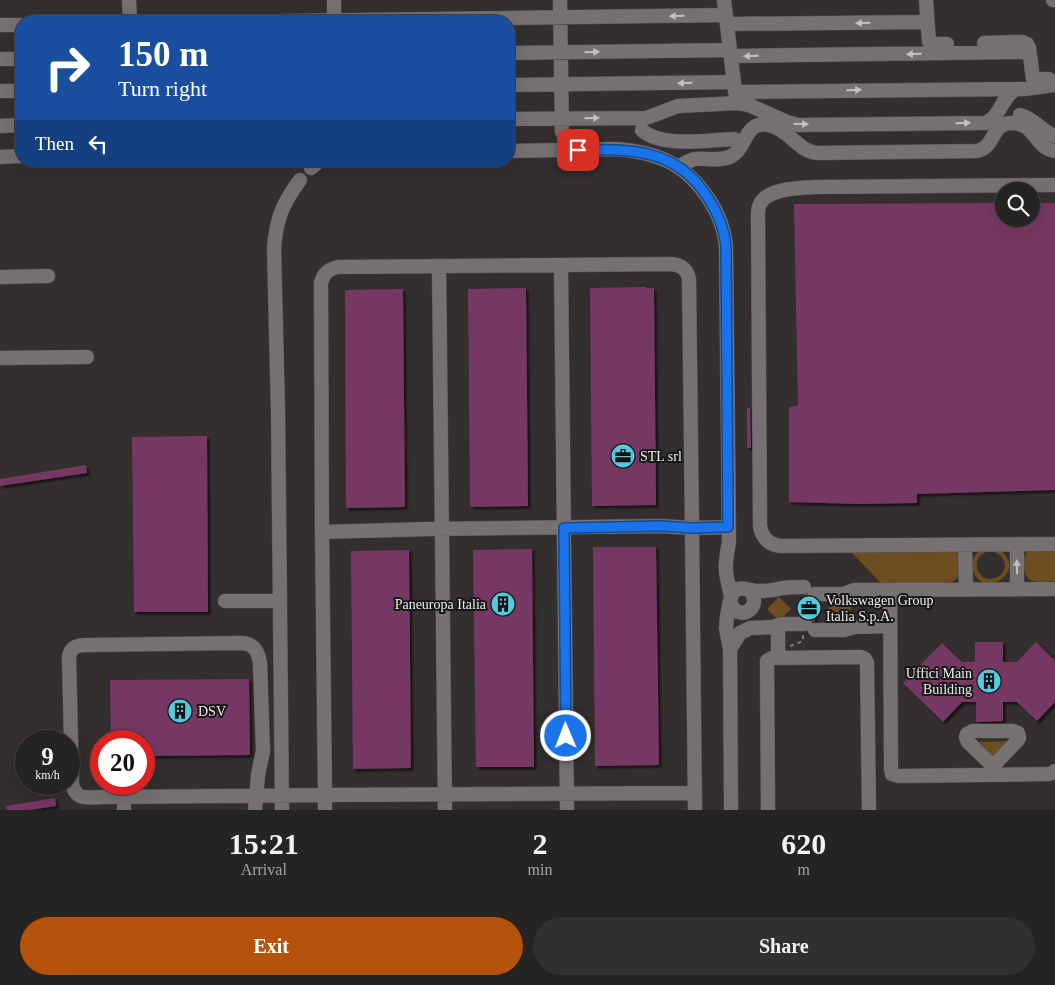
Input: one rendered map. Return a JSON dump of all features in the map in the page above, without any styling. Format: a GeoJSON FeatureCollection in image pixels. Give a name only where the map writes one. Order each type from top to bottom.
{"type":"FeatureCollection","features":[{"type":"Feature","properties":{"kind":"street"},"geometry":{"type":"LineString","coordinates":[[129,0],[130,15]]}},
{"type":"Feature","properties":{"kind":"street"},"geometry":{"type":"LineString","coordinates":[[334,0],[334,15]]}},
{"type":"Feature","properties":{"kind":"street"},"geometry":{"type":"LineString","coordinates":[[560,0],[562,126]]}},
{"type":"Feature","properties":{"kind":"street"},"geometry":{"type":"LineString","coordinates":[[724,0],[735,92],[744,103],[788,122],[798,125],[986,123],[1008,115],[1023,116],[1055,136]]}},
{"type":"Feature","properties":{"kind":"street"},"geometry":{"type":"LineString","coordinates":[[926,0],[928,40],[931,44],[1025,43],[1028,46],[1033,84]]}},
{"type":"Feature","properties":{"kind":"street"},"geometry":{"type":"LineString","coordinates":[[515,19],[923,22],[927,26]]}},
{"type":"Feature","properties":{"kind":"street"},"geometry":{"type":"LineString","coordinates":[[0,25],[15,25]]}},
{"type":"Feature","properties":{"kind":"street"},"geometry":{"type":"LineString","coordinates":[[515,53],[1025,52],[1030,57]]}},
{"type":"Feature","properties":{"kind":"street"},"geometry":{"type":"LineString","coordinates":[[0,59],[15,59]]}},
{"type":"Feature","properties":{"kind":"street"},"geometry":{"type":"LineString","coordinates":[[992,120],[1011,92],[1055,79]]}},
{"type":"Feature","properties":{"kind":"street"},"geometry":{"type":"LineString","coordinates":[[515,85],[561,84],[735,92],[1017,89]]}},
{"type":"Feature","properties":{"kind":"street"},"geometry":{"type":"LineString","coordinates":[[1033,84],[1055,85]]}},
{"type":"Feature","properties":{"kind":"street"},"geometry":{"type":"LineString","coordinates":[[0,91],[15,91]]}},
{"type":"Feature","properties":{"kind":"street"},"geometry":{"type":"LineString","coordinates":[[515,120],[562,126],[614,118],[649,117],[671,108],[735,92]]}},
{"type":"Feature","properties":{"kind":"street"},"geometry":{"type":"LineString","coordinates":[[642,130],[671,108]]}},
{"type":"Feature","properties":{"kind":"street"},"geometry":{"type":"LineString","coordinates":[[614,118],[637,126],[648,135],[673,142],[734,138]]}},
{"type":"Feature","properties":{"kind":"street"},"geometry":{"type":"LineString","coordinates":[[678,167],[694,159],[726,158],[732,156],[738,151],[750,130],[762,125],[770,125],[779,129],[812,153],[977,152],[988,146],[997,129],[1007,124],[1016,123],[1028,129],[1047,149],[1055,151]]}},
{"type":"Feature","properties":{"kind":"street"},"geometry":{"type":"LineString","coordinates":[[0,126],[15,125]]}},
{"type":"Feature","properties":{"kind":"street"},"geometry":{"type":"LineString","coordinates":[[515,151],[628,150],[652,154],[678,167],[694,180],[706,195],[721,220],[725,235],[729,542],[735,575],[754,598],[753,606],[737,620],[730,649]]}},
{"type":"Feature","properties":{"kind":"street"},"geometry":{"type":"LineString","coordinates":[[0,156],[15,156]]}},
{"type":"Feature","properties":{"kind":"street"},"geometry":{"type":"LineString","coordinates":[[282,810],[274,249],[281,210],[300,180]]}},
{"type":"Feature","properties":{"kind":"street"},"geometry":{"type":"LineString","coordinates":[[1055,186],[804,188],[785,190],[770,195],[762,200],[758,207],[760,526],[764,538],[773,545],[781,546],[1055,544]]}},
{"type":"Feature","properties":{"kind":"street"},"geometry":{"type":"LineString","coordinates":[[325,810],[321,284],[323,276],[329,270],[338,267],[672,264],[681,266],[687,272],[689,280],[695,810]]}},
{"type":"Feature","properties":{"kind":"street"},"geometry":{"type":"LineString","coordinates":[[561,265],[567,810]]}},
{"type":"Feature","properties":{"kind":"street"},"geometry":{"type":"LineString","coordinates":[[440,266],[445,810]]}},
{"type":"Feature","properties":{"kind":"street"},"geometry":{"type":"LineString","coordinates":[[0,277],[48,276]]}},
{"type":"Feature","properties":{"kind":"street"},"geometry":{"type":"LineString","coordinates":[[0,358],[87,357]]}},
{"type":"Feature","properties":{"kind":"street"},"geometry":{"type":"LineString","coordinates":[[322,532],[661,526],[692,528],[728,527]]}},
{"type":"Feature","properties":{"kind":"street"},"geometry":{"type":"LineString","coordinates":[[729,542],[725,560],[726,576],[730,588],[726,628],[730,649],[731,810]]}},
{"type":"Feature","properties":{"kind":"street"},"geometry":{"type":"LineString","coordinates":[[1017,544],[1017,589]]}},
{"type":"Feature","properties":{"kind":"street"},"geometry":{"type":"LineString","coordinates":[[966,545],[966,590]]}},
{"type":"Feature","properties":{"kind":"street"},"geometry":{"type":"LineString","coordinates":[[747,612],[736,611],[733,608],[730,599],[732,594],[738,589],[771,591],[782,588],[844,594],[854,590],[1055,589]]}},
{"type":"Feature","properties":{"kind":"street"},"geometry":{"type":"LineString","coordinates":[[890,590],[892,774],[899,776],[993,770],[1050,774],[1055,771]]}},
{"type":"Feature","properties":{"kind":"street"},"geometry":{"type":"LineString","coordinates":[[225,601],[280,601]]}},
{"type":"Feature","properties":{"kind":"street"},"geometry":{"type":"LineString","coordinates":[[730,649],[738,636],[746,629],[753,627],[775,628],[783,624],[844,630],[854,627],[890,626]]}},
{"type":"Feature","properties":{"kind":"street"},"geometry":{"type":"LineString","coordinates":[[775,628],[778,658]]}},
{"type":"Feature","properties":{"kind":"street"},"geometry":{"type":"LineString","coordinates":[[255,810],[256,796],[263,751],[260,663],[258,652],[255,648],[242,643],[87,645],[76,646],[72,649],[69,658],[72,783],[73,790],[78,796],[124,804],[256,796],[695,793]]}},
{"type":"Feature","properties":{"kind":"street"},"geometry":{"type":"LineString","coordinates":[[768,810],[766,663],[769,658],[861,657],[867,660],[869,810]]}},
{"type":"Feature","properties":{"kind":"shaded area"},"geometry":{"type":"Polygon","coordinates":[[[1055,548],[1055,581],[1039,582],[1030,580],[1027,577],[1024,566],[1024,558],[1028,551],[1055,548]]]}},
{"type":"Feature","properties":{"kind":"shaded area"},"geometry":{"type":"Polygon","coordinates":[[[982,549],[1002,551],[1008,560],[1009,569],[999,581],[991,583],[977,578],[973,569],[973,563],[974,558],[982,549]],[[990,551],[983,554],[977,563],[979,574],[989,579],[999,576],[1005,566],[1002,557],[990,551]]]}},
{"type":"Feature","properties":{"kind":"shaded area"},"geometry":{"type":"Polygon","coordinates":[[[849,550],[955,551],[959,555],[959,576],[949,583],[881,583],[849,550]]]}},
{"type":"Feature","properties":{"kind":"shaded area"},"geometry":{"type":"Polygon","coordinates":[[[840,596],[852,608],[840,620],[828,608],[840,596]]]}},
{"type":"Feature","properties":{"kind":"shaded area"},"geometry":{"type":"Polygon","coordinates":[[[779,597],[791,609],[779,621],[767,609],[779,597]]]}},
{"type":"Feature","properties":{"kind":"shaded area"},"geometry":{"type":"Polygon","coordinates":[[[1012,741],[991,758],[975,742],[1012,741]]]}},
{"type":"Feature","properties":{"kind":"building"},"geometry":{"type":"Polygon","coordinates":[[[995,203],[995,227],[1040,227],[1040,203],[1055,203],[1055,490],[917,494],[917,503],[789,502],[789,407],[798,406],[794,204],[995,203]]]}},
{"type":"Feature","properties":{"kind":"building"},"geometry":{"type":"Polygon","coordinates":[[[526,288],[528,506],[470,507],[468,289],[526,288]]]}},
{"type":"Feature","properties":{"kind":"building"},"geometry":{"type":"Polygon","coordinates":[[[590,288],[654,288],[656,505],[592,506],[590,288]]]}},
{"type":"Feature","properties":{"kind":"building"},"geometry":{"type":"Polygon","coordinates":[[[403,289],[405,507],[346,508],[345,290],[403,289]]]}},
{"type":"Feature","properties":{"kind":"building"},"geometry":{"type":"Polygon","coordinates":[[[747,408],[750,408],[751,448],[747,448],[747,408]]]}},
{"type":"Feature","properties":{"kind":"building"},"geometry":{"type":"Polygon","coordinates":[[[207,436],[208,612],[134,612],[132,437],[207,436]]]}},
{"type":"Feature","properties":{"kind":"building"},"geometry":{"type":"Polygon","coordinates":[[[86,465],[87,473],[0,486],[0,479],[86,465]]]}},
{"type":"Feature","properties":{"kind":"building"},"geometry":{"type":"Polygon","coordinates":[[[593,547],[656,547],[659,765],[595,766],[593,547]]]}},
{"type":"Feature","properties":{"kind":"building"},"geometry":{"type":"Polygon","coordinates":[[[532,549],[534,767],[476,767],[473,550],[532,549]]]}},
{"type":"Feature","properties":{"kind":"building"},"geometry":{"type":"Polygon","coordinates":[[[409,550],[411,768],[353,769],[351,551],[409,550]]]}},
{"type":"Feature","properties":{"kind":"building"},"geometry":{"type":"Polygon","coordinates":[[[806,595],[810,601],[820,608],[815,614],[815,621],[813,622],[810,617],[799,609],[804,603],[806,595]]]}},
{"type":"Feature","properties":{"kind":"building"},"geometry":{"type":"Polygon","coordinates":[[[975,642],[1003,642],[1003,662],[1017,662],[1036,642],[1055,661],[1055,702],[1037,721],[1017,702],[1003,702],[1003,721],[976,722],[976,702],[962,702],[943,722],[903,683],[942,643],[962,662],[975,662],[975,642]]]}},
{"type":"Feature","properties":{"kind":"building","name":"DSV"},"geometry":{"type":"Polygon","coordinates":[[[249,679],[250,755],[155,756],[155,730],[111,730],[110,680],[249,679]]]}},
{"type":"Feature","properties":{"kind":"building"},"geometry":{"type":"Polygon","coordinates":[[[55,798],[56,806],[29,810],[7,810],[6,806],[55,798]]]}},
{"type":"Feature","properties":{"kind":"tunnel"},"geometry":{"type":"LineString","coordinates":[[804,594],[815,594]]}},
{"type":"Feature","properties":{"kind":"place","name":"STL srl"},"geometry":{"type":"Point","coordinates":[623,456]}},
{"type":"Feature","properties":{"kind":"place","name":"Paneuropa Italia"},"geometry":{"type":"Point","coordinates":[503,604]}},
{"type":"Feature","properties":{"kind":"place","name":"Volkswagen Group Italia S.p.A."},"geometry":{"type":"Point","coordinates":[809,608]}},
{"type":"Feature","properties":{"kind":"place","name":"Uffici Main Building"},"geometry":{"type":"Point","coordinates":[989,681]}},
{"type":"Feature","properties":{"kind":"place","name":"DSV"},"geometry":{"type":"Point","coordinates":[180,711]}},
{"type":"Feature","properties":{"kind":"route"},"geometry":{"type":"LineString","coordinates":[[566,736],[564,528],[728,527],[726,245],[721,220],[706,195],[690,176],[664,159],[652,154],[628,150],[578,150]]}}]}
